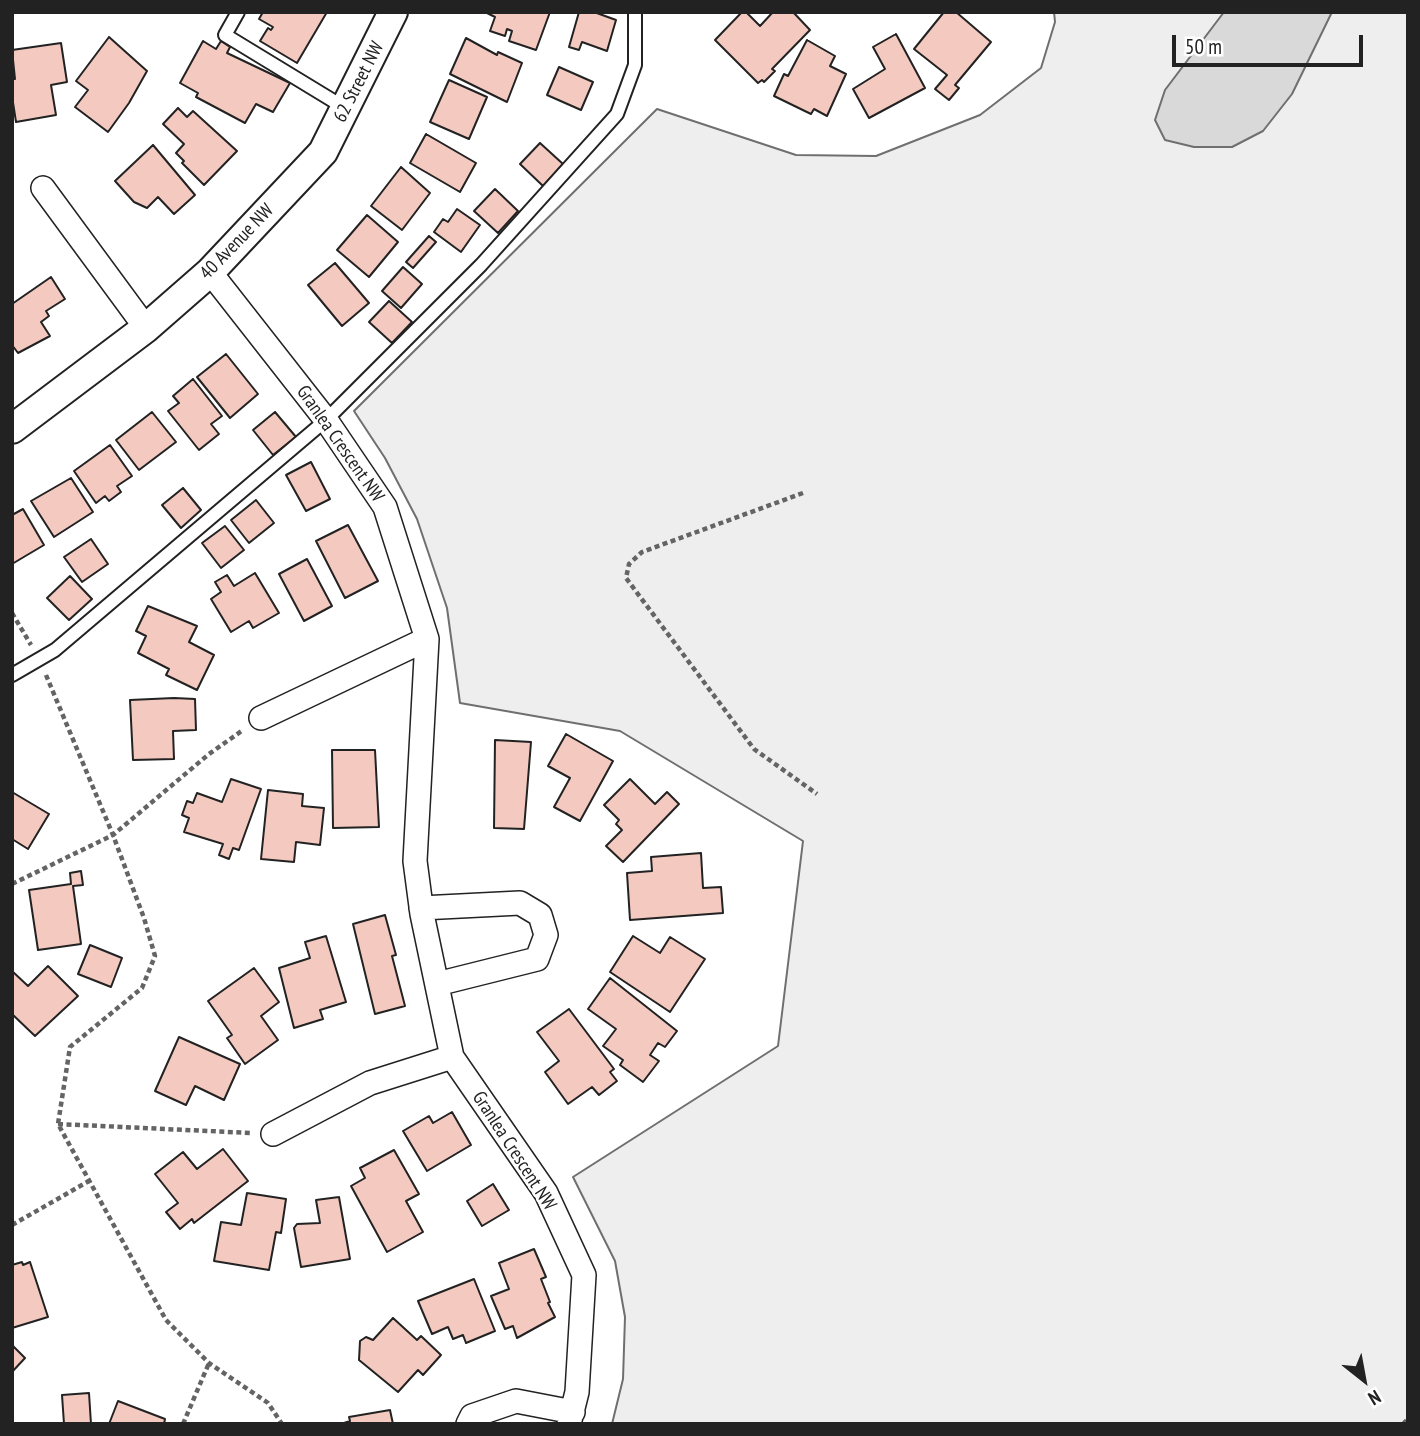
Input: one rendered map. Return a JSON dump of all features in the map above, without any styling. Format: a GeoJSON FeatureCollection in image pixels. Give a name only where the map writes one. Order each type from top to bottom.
{"type":"FeatureCollection","features":[{"type":"Feature","properties":{"kind":"street","name":"62 Street NW"},"geometry":{"type":"LineString","coordinates":[[323,152],[393,12]]}},
{"type":"Feature","properties":{"kind":"street","name":"40 Avenue NW"},"geometry":{"type":"LineString","coordinates":[[12,429],[146,328],[210,272],[323,152]]}},
{"type":"Feature","properties":{"kind":"street"},"geometry":{"type":"LineString","coordinates":[[43,188],[146,328]]}},
{"type":"Feature","properties":{"kind":"street","name":"Granlea Crescent NW"},"geometry":{"type":"LineString","coordinates":[[210,272],[326,420],[385,507],[427,639],[415,861],[421,908],[452,1057],[546,1193],[584,1275],[583,1328],[571,1418],[516,1401],[472,1416],[468,1424]]}},
{"type":"Feature","properties":{"kind":"street"},"geometry":{"type":"LineString","coordinates":[[261,718],[427,639]]}},
{"type":"Feature","properties":{"kind":"street"},"geometry":{"type":"LineString","coordinates":[[421,908],[520,903],[540,915],[546,935],[537,960],[437,985]]}},
{"type":"Feature","properties":{"kind":"street"},"geometry":{"type":"LineString","coordinates":[[273,1134],[370,1083],[452,1057]]}},
{"type":"Feature","properties":{"kind":"lane"},"geometry":{"type":"LineString","coordinates":[[238,12],[225,35],[345,108]]}},
{"type":"Feature","properties":{"kind":"lane"},"geometry":{"type":"LineString","coordinates":[[12,675],[66,642],[326,420],[481,265],[617,114],[635,65],[635,12]]}},
{"type":"Feature","properties":{"kind":"path"},"geometry":{"type":"LineString","coordinates":[[803,493],[642,552],[629,564],[626,578],[754,749],[817,794]]}},
{"type":"Feature","properties":{"kind":"path"},"geometry":{"type":"LineString","coordinates":[[12,613],[40,660],[113,835],[145,918],[155,956],[142,988],[70,1047],[58,1124],[166,1320],[209,1363],[268,1403],[282,1424]]}},
{"type":"Feature","properties":{"kind":"path"},"geometry":{"type":"LineString","coordinates":[[12,884],[113,835],[209,754],[261,718]]}},
{"type":"Feature","properties":{"kind":"path"},"geometry":{"type":"LineString","coordinates":[[58,1124],[273,1134]]}},
{"type":"Feature","properties":{"kind":"path"},"geometry":{"type":"LineString","coordinates":[[12,1225],[89,1181]]}},
{"type":"Feature","properties":{"kind":"path"},"geometry":{"type":"LineString","coordinates":[[183,1424],[209,1363]]}},
{"type":"Feature","properties":{"kind":"path"},"geometry":{"type":"LineString","coordinates":[[1403,1424],[1408,1419]]}},
{"type":"Feature","properties":{"kind":"shaded area"},"geometry":{"type":"Polygon","coordinates":[[[1054,12],[1408,12],[1408,1424],[612,1424],[623,1379],[625,1317],[615,1261],[573,1177],[778,1046],[803,841],[620,731],[460,703],[447,608],[417,519],[385,458],[354,411],[657,109],[796,155],[876,156],[980,115],[1041,68],[1055,22],[1054,12]]]}},
{"type":"Feature","properties":{"kind":"shaded area"},"geometry":{"type":"Polygon","coordinates":[[[1224,12],[1332,12],[1292,94],[1263,131],[1232,147],[1194,147],[1165,140],[1155,120],[1165,90],[1224,12]]]}},
{"type":"Feature","properties":{"kind":"building"},"geometry":{"type":"Polygon","coordinates":[[[263,12],[327,12],[297,63],[260,41],[268,28],[271,30],[273,27],[259,19],[263,12]]]}},
{"type":"Feature","properties":{"kind":"building"},"geometry":{"type":"Polygon","coordinates":[[[485,12],[550,12],[536,50],[509,41],[512,31],[507,29],[505,36],[490,31],[495,17],[485,12]]]}},
{"type":"Feature","properties":{"kind":"building"},"geometry":{"type":"Polygon","coordinates":[[[579,12],[594,12],[616,20],[607,51],[582,42],[579,50],[569,47],[579,12]]]}},
{"type":"Feature","properties":{"kind":"building"},"geometry":{"type":"Polygon","coordinates":[[[742,12],[746,12],[760,26],[773,12],[793,12],[810,30],[772,69],[775,71],[764,82],[762,80],[758,83],[715,40],[742,12]]]}},
{"type":"Feature","properties":{"kind":"building"},"geometry":{"type":"Polygon","coordinates":[[[944,12],[956,12],[991,42],[955,85],[959,88],[949,100],[935,89],[947,75],[914,49],[944,12]]]}},
{"type":"Feature","properties":{"kind":"building"},"geometry":{"type":"Polygon","coordinates":[[[896,34],[925,88],[869,118],[853,89],[885,69],[873,47],[896,34]]]}},
{"type":"Feature","properties":{"kind":"building"},"geometry":{"type":"Polygon","coordinates":[[[109,37],[147,71],[108,132],[75,107],[88,90],[76,81],[109,37]]]}},
{"type":"Feature","properties":{"kind":"building"},"geometry":{"type":"Polygon","coordinates":[[[466,38],[497,55],[498,52],[522,63],[507,102],[450,74],[466,38]]]}},
{"type":"Feature","properties":{"kind":"building"},"geometry":{"type":"Polygon","coordinates":[[[807,40],[835,56],[830,66],[846,74],[827,116],[814,109],[811,114],[774,96],[784,74],[788,76],[807,40]]]}},
{"type":"Feature","properties":{"kind":"building"},"geometry":{"type":"Polygon","coordinates":[[[203,41],[216,49],[221,41],[230,47],[227,53],[290,83],[273,112],[256,104],[245,123],[196,97],[198,93],[180,83],[203,41]]]}},
{"type":"Feature","properties":{"kind":"building"},"geometry":{"type":"Polygon","coordinates":[[[61,43],[67,82],[51,85],[56,115],[16,122],[12,96],[12,79],[15,79],[12,50],[61,43]]]}},
{"type":"Feature","properties":{"kind":"building"},"geometry":{"type":"Polygon","coordinates":[[[559,67],[593,82],[581,110],[547,95],[559,67]]]}},
{"type":"Feature","properties":{"kind":"building"},"geometry":{"type":"Polygon","coordinates":[[[449,80],[487,97],[469,139],[430,122],[449,80]]]}},
{"type":"Feature","properties":{"kind":"building"},"geometry":{"type":"Polygon","coordinates":[[[178,108],[187,117],[193,111],[237,151],[204,185],[176,153],[184,144],[163,124],[178,108]]]}},
{"type":"Feature","properties":{"kind":"building"},"geometry":{"type":"Polygon","coordinates":[[[426,134],[476,163],[460,192],[410,163],[426,134]]]}},
{"type":"Feature","properties":{"kind":"building"},"geometry":{"type":"Polygon","coordinates":[[[540,143],[563,164],[543,186],[520,164],[540,143]]]}},
{"type":"Feature","properties":{"kind":"building"},"geometry":{"type":"Polygon","coordinates":[[[153,145],[195,195],[174,214],[158,197],[147,208],[134,202],[115,181],[153,145]]]}},
{"type":"Feature","properties":{"kind":"building"},"geometry":{"type":"Polygon","coordinates":[[[401,167],[430,193],[402,230],[371,206],[401,167]]]}},
{"type":"Feature","properties":{"kind":"building"},"geometry":{"type":"Polygon","coordinates":[[[495,189],[518,211],[498,233],[474,211],[495,189]]]}},
{"type":"Feature","properties":{"kind":"building"},"geometry":{"type":"Polygon","coordinates":[[[457,209],[480,225],[461,252],[434,232],[443,219],[448,222],[457,209]]]}},
{"type":"Feature","properties":{"kind":"building"},"geometry":{"type":"Polygon","coordinates":[[[367,215],[398,242],[369,277],[337,250],[367,215]]]}},
{"type":"Feature","properties":{"kind":"building"},"geometry":{"type":"Polygon","coordinates":[[[429,236],[436,242],[413,268],[406,262],[429,236]]]}},
{"type":"Feature","properties":{"kind":"building"},"geometry":{"type":"Polygon","coordinates":[[[335,263],[369,303],[342,326],[308,285],[335,263]]]}},
{"type":"Feature","properties":{"kind":"building"},"geometry":{"type":"Polygon","coordinates":[[[403,267],[422,284],[401,308],[382,291],[403,267]]]}},
{"type":"Feature","properties":{"kind":"building"},"geometry":{"type":"Polygon","coordinates":[[[51,277],[65,299],[46,311],[49,316],[41,322],[50,336],[18,353],[12,345],[12,304],[51,277]]]}},
{"type":"Feature","properties":{"kind":"building"},"geometry":{"type":"Polygon","coordinates":[[[389,301],[412,322],[392,343],[369,322],[389,301]]]}},
{"type":"Feature","properties":{"kind":"building"},"geometry":{"type":"Polygon","coordinates":[[[226,354],[258,394],[230,418],[197,377],[226,354]]]}},
{"type":"Feature","properties":{"kind":"building"},"geometry":{"type":"Polygon","coordinates":[[[193,379],[222,416],[211,424],[219,434],[199,450],[168,411],[179,403],[173,396],[193,379]]]}},
{"type":"Feature","properties":{"kind":"building"},"geometry":{"type":"Polygon","coordinates":[[[152,412],[176,442],[139,470],[116,440],[152,412]]]}},
{"type":"Feature","properties":{"kind":"building"},"geometry":{"type":"Polygon","coordinates":[[[275,412],[296,437],[273,455],[253,430],[275,412]]]}},
{"type":"Feature","properties":{"kind":"building"},"geometry":{"type":"Polygon","coordinates":[[[110,445],[132,476],[117,486],[121,492],[109,501],[105,496],[96,503],[74,471],[110,445]]]}},
{"type":"Feature","properties":{"kind":"building"},"geometry":{"type":"Polygon","coordinates":[[[311,462],[330,499],[306,511],[286,475],[311,462]]]}},
{"type":"Feature","properties":{"kind":"building"},"geometry":{"type":"Polygon","coordinates":[[[71,478],[93,512],[54,537],[31,501],[71,478]]]}},
{"type":"Feature","properties":{"kind":"building"},"geometry":{"type":"Polygon","coordinates":[[[183,488],[201,510],[181,528],[162,505],[183,488]]]}},
{"type":"Feature","properties":{"kind":"building"},"geometry":{"type":"Polygon","coordinates":[[[256,500],[274,523],[249,543],[231,520],[256,500]]]}},
{"type":"Feature","properties":{"kind":"building"},"geometry":{"type":"Polygon","coordinates":[[[23,509],[44,545],[12,564],[12,515],[23,509]]]}},
{"type":"Feature","properties":{"kind":"building"},"geometry":{"type":"Polygon","coordinates":[[[348,525],[378,581],[345,598],[316,541],[348,525]]]}},
{"type":"Feature","properties":{"kind":"building"},"geometry":{"type":"Polygon","coordinates":[[[225,526],[244,550],[221,568],[202,543],[225,526]]]}},
{"type":"Feature","properties":{"kind":"building"},"geometry":{"type":"Polygon","coordinates":[[[91,539],[108,564],[82,582],[64,557],[91,539]]]}},
{"type":"Feature","properties":{"kind":"building"},"geometry":{"type":"Polygon","coordinates":[[[307,559],[332,606],[304,621],[279,574],[307,559]]]}},
{"type":"Feature","properties":{"kind":"building"},"geometry":{"type":"Polygon","coordinates":[[[255,573],[279,613],[253,628],[249,621],[231,632],[211,599],[221,592],[215,582],[227,575],[234,586],[255,573]]]}},
{"type":"Feature","properties":{"kind":"building"},"geometry":{"type":"Polygon","coordinates":[[[70,576],[92,599],[69,620],[47,598],[70,576]]]}},
{"type":"Feature","properties":{"kind":"building"},"geometry":{"type":"Polygon","coordinates":[[[148,606],[197,626],[189,642],[214,655],[197,690],[166,675],[169,669],[138,653],[146,636],[136,631],[148,606]]]}},
{"type":"Feature","properties":{"kind":"building"},"geometry":{"type":"Polygon","coordinates":[[[195,699],[196,730],[173,731],[174,759],[133,760],[130,700],[195,699]]]}},
{"type":"Feature","properties":{"kind":"building"},"geometry":{"type":"Polygon","coordinates":[[[566,734],[613,761],[580,821],[554,807],[570,778],[548,766],[566,734]]]}},
{"type":"Feature","properties":{"kind":"building"},"geometry":{"type":"Polygon","coordinates":[[[495,740],[531,742],[524,829],[494,828],[495,740]]]}},
{"type":"Feature","properties":{"kind":"building"},"geometry":{"type":"Polygon","coordinates":[[[332,750],[375,750],[379,827],[333,828],[332,750]]]}},
{"type":"Feature","properties":{"kind":"building"},"geometry":{"type":"Polygon","coordinates":[[[231,779],[261,789],[239,850],[233,848],[229,859],[219,855],[223,844],[184,832],[189,818],[182,815],[187,801],[193,803],[197,793],[222,802],[231,779]]]}},
{"type":"Feature","properties":{"kind":"building"},"geometry":{"type":"Polygon","coordinates":[[[630,779],[655,804],[667,792],[679,804],[623,862],[606,846],[622,830],[616,824],[619,820],[604,805],[630,779]]]}},
{"type":"Feature","properties":{"kind":"building"},"geometry":{"type":"Polygon","coordinates":[[[268,790],[303,794],[302,806],[324,808],[320,845],[296,842],[294,862],[261,859],[268,790]]]}},
{"type":"Feature","properties":{"kind":"building"},"geometry":{"type":"Polygon","coordinates":[[[12,792],[49,814],[28,849],[12,839],[12,792]]]}},
{"type":"Feature","properties":{"kind":"building"},"geometry":{"type":"Polygon","coordinates":[[[701,853],[703,888],[721,887],[723,913],[630,920],[627,873],[652,871],[651,857],[701,853]]]}},
{"type":"Feature","properties":{"kind":"building"},"geometry":{"type":"Polygon","coordinates":[[[81,871],[83,885],[73,886],[81,944],[38,950],[29,890],[71,884],[70,873],[81,871]]]}},
{"type":"Feature","properties":{"kind":"building"},"geometry":{"type":"Polygon","coordinates":[[[385,915],[396,955],[392,956],[405,1006],[375,1014],[353,924],[385,915]]]}},
{"type":"Feature","properties":{"kind":"building"},"geometry":{"type":"Polygon","coordinates":[[[326,936],[346,1002],[320,1010],[323,1019],[294,1028],[279,968],[310,958],[305,942],[326,936]]]}},
{"type":"Feature","properties":{"kind":"building"},"geometry":{"type":"Polygon","coordinates":[[[633,936],[660,953],[670,937],[705,959],[670,1012],[610,972],[633,936]]]}},
{"type":"Feature","properties":{"kind":"building"},"geometry":{"type":"Polygon","coordinates":[[[90,945],[122,958],[111,987],[78,974],[90,945]]]}},
{"type":"Feature","properties":{"kind":"building"},"geometry":{"type":"Polygon","coordinates":[[[48,966],[78,996],[35,1036],[12,1014],[12,971],[28,986],[48,966]]]}},
{"type":"Feature","properties":{"kind":"building"},"geometry":{"type":"Polygon","coordinates":[[[254,968],[279,1002],[261,1016],[278,1040],[245,1064],[227,1038],[232,1035],[208,1001],[254,968]]]}},
{"type":"Feature","properties":{"kind":"building"},"geometry":{"type":"Polygon","coordinates":[[[610,978],[677,1031],[665,1047],[658,1043],[650,1055],[659,1061],[643,1082],[620,1065],[623,1060],[603,1046],[616,1029],[588,1009],[610,978]]]}},
{"type":"Feature","properties":{"kind":"building"},"geometry":{"type":"Polygon","coordinates":[[[569,1009],[614,1069],[610,1072],[617,1081],[599,1095],[592,1087],[568,1104],[545,1072],[559,1061],[537,1032],[569,1009]]]}},
{"type":"Feature","properties":{"kind":"building"},"geometry":{"type":"Polygon","coordinates":[[[179,1037],[240,1064],[224,1100],[195,1086],[186,1105],[155,1091],[179,1037]]]}},
{"type":"Feature","properties":{"kind":"building"},"geometry":{"type":"Polygon","coordinates":[[[452,1112],[471,1145],[427,1171],[403,1131],[429,1116],[433,1123],[452,1112]]]}},
{"type":"Feature","properties":{"kind":"building"},"geometry":{"type":"Polygon","coordinates":[[[223,1149],[248,1181],[194,1223],[192,1219],[180,1229],[166,1212],[178,1203],[155,1174],[183,1152],[197,1169],[223,1149]]]}},
{"type":"Feature","properties":{"kind":"building"},"geometry":{"type":"Polygon","coordinates":[[[394,1150],[419,1194],[406,1201],[423,1232],[387,1252],[351,1186],[365,1178],[360,1168],[394,1150]]]}},
{"type":"Feature","properties":{"kind":"building"},"geometry":{"type":"Polygon","coordinates":[[[493,1184],[509,1210],[482,1226],[467,1201],[493,1184]]]}},
{"type":"Feature","properties":{"kind":"building"},"geometry":{"type":"Polygon","coordinates":[[[247,1193],[286,1199],[281,1233],[276,1232],[269,1270],[214,1261],[221,1222],[241,1225],[247,1193]]]}},
{"type":"Feature","properties":{"kind":"building"},"geometry":{"type":"Polygon","coordinates":[[[339,1197],[350,1259],[301,1267],[294,1228],[297,1224],[320,1223],[316,1200],[339,1197]]]}},
{"type":"Feature","properties":{"kind":"building"},"geometry":{"type":"Polygon","coordinates":[[[534,1249],[546,1277],[541,1279],[555,1317],[517,1338],[513,1326],[505,1329],[491,1296],[509,1289],[499,1263],[534,1249]]]}},
{"type":"Feature","properties":{"kind":"building"},"geometry":{"type":"Polygon","coordinates":[[[22,1262],[23,1265],[30,1262],[48,1317],[12,1328],[12,1265],[22,1262]]]}},
{"type":"Feature","properties":{"kind":"building"},"geometry":{"type":"Polygon","coordinates":[[[474,1279],[495,1331],[466,1343],[463,1335],[453,1339],[448,1327],[432,1334],[418,1301],[474,1279]]]}},
{"type":"Feature","properties":{"kind":"building"},"geometry":{"type":"Polygon","coordinates":[[[393,1318],[417,1340],[421,1336],[441,1355],[423,1375],[418,1370],[398,1392],[359,1360],[360,1341],[366,1337],[373,1340],[393,1318]]]}},
{"type":"Feature","properties":{"kind":"building"},"geometry":{"type":"Polygon","coordinates":[[[12,1345],[25,1358],[12,1372],[12,1345]]]}},
{"type":"Feature","properties":{"kind":"building"},"geometry":{"type":"Polygon","coordinates":[[[89,1393],[91,1424],[64,1424],[62,1395],[89,1393]]]}},
{"type":"Feature","properties":{"kind":"building"},"geometry":{"type":"Polygon","coordinates":[[[118,1401],[165,1419],[164,1424],[109,1424],[118,1401]]]}},
{"type":"Feature","properties":{"kind":"building"},"geometry":{"type":"Polygon","coordinates":[[[390,1410],[393,1424],[341,1424],[350,1421],[349,1417],[390,1410]]]}}]}
